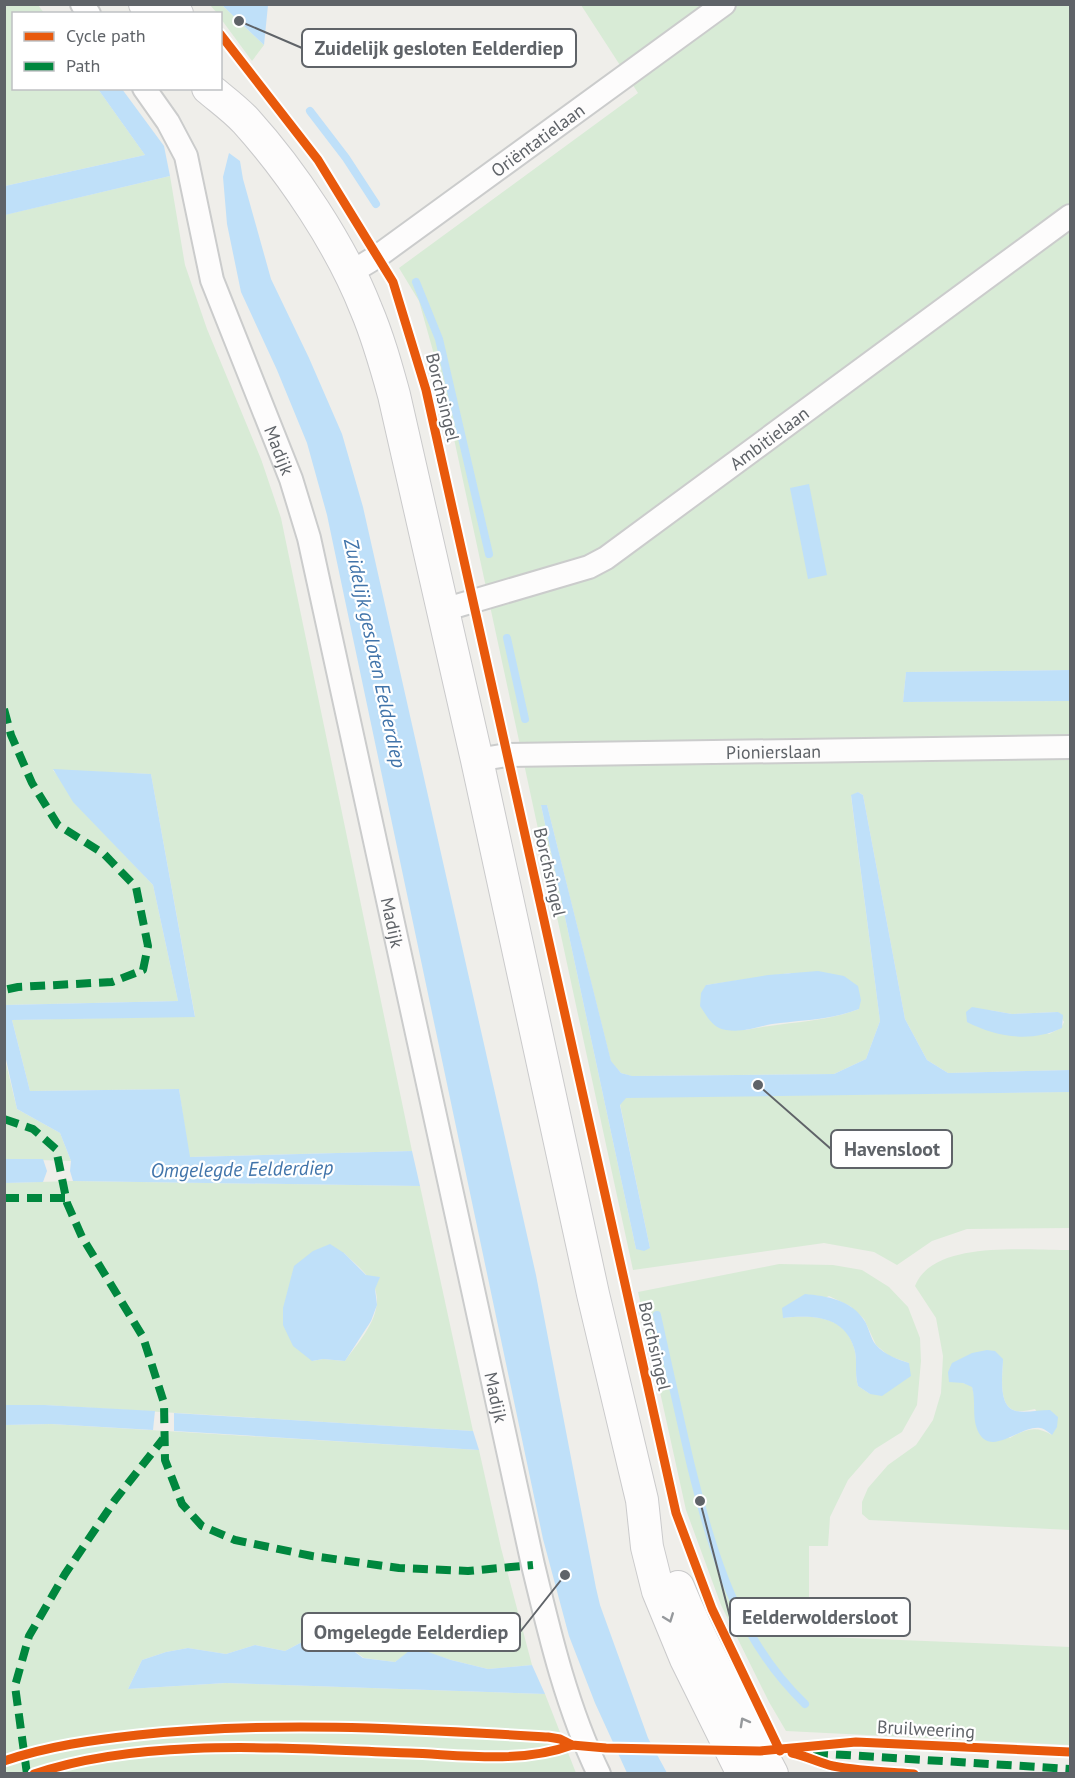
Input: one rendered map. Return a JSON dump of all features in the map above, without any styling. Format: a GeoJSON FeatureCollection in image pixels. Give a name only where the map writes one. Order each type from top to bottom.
{"type":"FeatureCollection","features":[{"type":"Feature","properties":{"kind":"main road"},"geometry":{"type":"LineString","coordinates":[[222,75],[245,120]]}},
{"type":"Feature","properties":{"kind":"main road"},"geometry":{"type":"LineString","coordinates":[[210,90],[245,120],[277,159],[320,219],[350,273],[372,324],[394,395],[477,760],[593,1294],[642,1500],[647,1547],[662,1601],[691,1670],[743,1773]]}},
{"type":"Feature","properties":{"kind":"main road"},"geometry":{"type":"LineString","coordinates":[[642,1500],[690,1615],[772,1773]]}},
{"type":"Feature","properties":{"kind":"street","name":"Oriëntatielaan"},"geometry":{"type":"LineString","coordinates":[[350,273],[396,243],[596,95],[724,4]]}},
{"type":"Feature","properties":{"kind":"street","name":"Madijk"},"geometry":{"type":"LineString","coordinates":[[145,90],[168,122],[186,156],[212,280],[291,479],[309,538],[533,1565],[554,1651],[586,1747],[599,1773]]}},
{"type":"Feature","properties":{"kind":"street","name":"Ambitielaan"},"geometry":{"type":"LineString","coordinates":[[443,610],[589,567],[606,558],[1071,216]]}},
{"type":"Feature","properties":{"kind":"street","name":"Pionierslaan"},"geometry":{"type":"LineString","coordinates":[[477,760],[507,755],[1071,747]]}},
{"type":"Feature","properties":{"kind":"green space"},"geometry":{"type":"Polygon","coordinates":[[[4,5],[38,5],[43,12],[12,12],[12,90],[99,90],[145,155],[5,186],[4,5]]]}},
{"type":"Feature","properties":{"kind":"green space"},"geometry":{"type":"Polygon","coordinates":[[[210,5],[222,5],[264,45],[252,61],[222,20],[222,12],[216,12],[210,5]]]}},
{"type":"Feature","properties":{"kind":"green space"},"geometry":{"type":"Polygon","coordinates":[[[581,5],[1070,5],[1070,670],[906,672],[903,702],[1070,701],[1070,1070],[948,1073],[927,1060],[905,1019],[863,795],[858,792],[851,796],[880,1021],[866,1059],[834,1074],[631,1076],[621,1073],[611,1062],[547,805],[541,805],[636,1249],[650,1248],[620,1104],[626,1097],[1070,1092],[1070,1228],[967,1229],[932,1241],[897,1265],[874,1252],[824,1243],[633,1270],[442,383],[419,301],[399,268],[638,93],[581,5]],[[790,973],[706,985],[746,1030],[817,1020],[859,1009],[790,973]],[[989,1010],[1049,1034],[1061,1028],[1064,1022],[1058,1012],[1012,1014],[989,1010]]]}},
{"type":"Feature","properties":{"kind":"green space"},"geometry":{"type":"Polygon","coordinates":[[[170,176],[185,265],[207,329],[261,459],[281,518],[412,1151],[189,1157],[179,1089],[30,1091],[12,1020],[195,1016],[151,774],[53,770],[100,829],[153,885],[178,1001],[5,1005],[4,215],[170,176]]]}},
{"type":"Feature","properties":{"kind":"green space"},"geometry":{"type":"Polygon","coordinates":[[[4,1055],[17,1109],[60,1133],[71,1161],[5,1159],[4,1055]]]}},
{"type":"Feature","properties":{"kind":"green space"},"geometry":{"type":"Polygon","coordinates":[[[73,1181],[420,1186],[473,1431],[45,1405],[5,1405],[5,1183],[73,1181]],[[344,1253],[312,1361],[323,1359],[345,1361],[369,1327],[376,1308],[377,1299],[373,1284],[344,1253]]]}},
{"type":"Feature","properties":{"kind":"green space"},"geometry":{"type":"Polygon","coordinates":[[[1008,1249],[1070,1250],[1070,1530],[869,1520],[862,1514],[862,1502],[868,1488],[888,1465],[916,1445],[933,1420],[941,1393],[943,1356],[936,1318],[915,1286],[925,1271],[941,1261],[961,1254],[1008,1249]],[[1003,1359],[963,1383],[972,1386],[975,1415],[1010,1438],[1031,1429],[1052,1435],[1035,1409],[1016,1411],[1006,1403],[1002,1389],[1003,1359]]]}},
{"type":"Feature","properties":{"kind":"green space"},"geometry":{"type":"Polygon","coordinates":[[[779,1264],[833,1265],[862,1270],[889,1287],[908,1307],[920,1338],[921,1361],[917,1405],[902,1432],[875,1449],[848,1480],[830,1517],[828,1546],[809,1546],[809,1601],[826,1602],[826,1637],[1070,1647],[1070,1745],[786,1731],[769,1702],[721,1605],[686,1510],[638,1292],[779,1264]],[[829,1296],[783,1318],[816,1317],[835,1323],[843,1329],[850,1337],[854,1348],[858,1386],[870,1394],[909,1363],[889,1356],[876,1345],[864,1319],[850,1306],[829,1296]]]}},
{"type":"Feature","properties":{"kind":"green space"},"geometry":{"type":"Polygon","coordinates":[[[51,1424],[479,1450],[501,1548],[532,1665],[488,1669],[414,1648],[395,1662],[364,1658],[325,1630],[285,1651],[255,1645],[226,1654],[188,1648],[166,1652],[142,1660],[128,1689],[226,1683],[545,1694],[576,1773],[5,1774],[5,1425],[51,1424]]]}},
{"type":"Feature","properties":{"kind":"water"},"geometry":{"type":"Polygon","coordinates":[[[222,5],[268,5],[264,45],[222,5]]]}},
{"type":"Feature","properties":{"kind":"water"},"geometry":{"type":"Polygon","coordinates":[[[99,90],[123,90],[164,146],[170,176],[5,215],[5,186],[145,155],[99,90]]]}},
{"type":"Feature","properties":{"kind":"water"},"geometry":{"type":"Polygon","coordinates":[[[229,153],[240,161],[271,279],[342,434],[363,507],[536,1275],[600,1605],[648,1738],[667,1773],[627,1773],[595,1703],[569,1636],[543,1539],[327,515],[307,443],[241,292],[227,224],[223,177],[229,153]]]}},
{"type":"Feature","properties":{"kind":"water"},"geometry":{"type":"Polygon","coordinates":[[[809,484],[827,575],[808,579],[790,488],[809,484]]]}},
{"type":"Feature","properties":{"kind":"water"},"geometry":{"type":"Polygon","coordinates":[[[1070,670],[1070,701],[903,702],[906,672],[1070,670]]]}},
{"type":"Feature","properties":{"kind":"water"},"geometry":{"type":"Polygon","coordinates":[[[53,769],[151,774],[195,1017],[12,1020],[30,1091],[179,1089],[190,1157],[412,1151],[420,1186],[73,1181],[70,1171],[71,1161],[60,1133],[17,1109],[5,1055],[5,1005],[178,1001],[153,885],[73,802],[53,769]]]}},
{"type":"Feature","properties":{"kind":"water"},"geometry":{"type":"Polygon","coordinates":[[[858,792],[863,795],[905,1019],[927,1060],[948,1073],[1070,1070],[1070,1092],[626,1098],[620,1105],[650,1248],[644,1251],[636,1249],[541,805],[547,805],[611,1061],[621,1073],[632,1076],[834,1074],[866,1059],[880,1021],[851,795],[858,792]]]}},
{"type":"Feature","properties":{"kind":"water"},"geometry":{"type":"Polygon","coordinates":[[[818,971],[844,976],[858,986],[861,1000],[859,1009],[827,1018],[732,1031],[721,1029],[713,1024],[700,1006],[701,993],[706,985],[768,975],[818,971]]]}},
{"type":"Feature","properties":{"kind":"water"},"geometry":{"type":"Polygon","coordinates":[[[972,1007],[1012,1014],[1058,1012],[1063,1015],[1062,1028],[1038,1036],[1002,1034],[967,1022],[966,1012],[972,1007]]]}},
{"type":"Feature","properties":{"kind":"water"},"geometry":{"type":"Polygon","coordinates":[[[5,1159],[43,1159],[47,1171],[43,1182],[5,1183],[5,1159]]]}},
{"type":"Feature","properties":{"kind":"water"},"geometry":{"type":"Polygon","coordinates":[[[330,1244],[344,1253],[366,1275],[380,1277],[375,1289],[377,1305],[371,1321],[345,1361],[323,1359],[312,1361],[293,1346],[283,1325],[283,1308],[294,1266],[313,1251],[330,1244]]]}},
{"type":"Feature","properties":{"kind":"water"},"geometry":{"type":"Polygon","coordinates":[[[805,1294],[838,1300],[859,1313],[874,1342],[891,1356],[909,1363],[911,1376],[882,1396],[870,1394],[858,1386],[854,1348],[843,1329],[835,1323],[815,1317],[783,1318],[782,1308],[805,1294]]]}},
{"type":"Feature","properties":{"kind":"water"},"geometry":{"type":"Polygon","coordinates":[[[995,1351],[1003,1359],[1002,1389],[1006,1403],[1016,1411],[1050,1410],[1058,1417],[1057,1427],[1052,1435],[1044,1429],[1032,1428],[997,1442],[989,1442],[982,1438],[976,1424],[972,1387],[963,1383],[949,1382],[948,1372],[952,1363],[972,1353],[995,1351]]]}},
{"type":"Feature","properties":{"kind":"water"},"geometry":{"type":"Polygon","coordinates":[[[5,1405],[155,1411],[153,1430],[51,1424],[5,1425],[5,1405]]]}},
{"type":"Feature","properties":{"kind":"water"},"geometry":{"type":"Polygon","coordinates":[[[174,1413],[473,1431],[479,1450],[174,1431],[174,1413]]]}},
{"type":"Feature","properties":{"kind":"water"},"geometry":{"type":"Polygon","coordinates":[[[325,1630],[363,1658],[395,1662],[414,1647],[451,1660],[488,1669],[532,1665],[545,1694],[226,1683],[128,1689],[142,1660],[166,1652],[188,1648],[226,1654],[255,1645],[285,1651],[325,1630]]]}},
{"type":"Feature","properties":{"kind":"waterway"},"geometry":{"type":"LineString","coordinates":[[310,111],[346,158],[376,204]]}},
{"type":"Feature","properties":{"kind":"waterway"},"geometry":{"type":"LineString","coordinates":[[416,282],[439,339],[489,554]]}},
{"type":"Feature","properties":{"kind":"waterway"},"geometry":{"type":"LineString","coordinates":[[507,638],[525,719]]}},
{"type":"Feature","properties":{"kind":"waterway"},"geometry":{"type":"LineString","coordinates":[[657,1315],[691,1466],[719,1563],[745,1623],[762,1652],[781,1679],[805,1704]]}},
{"type":"Feature","properties":{"kind":"marked path"},"geometry":{"type":"LineString","coordinates":[[4,709],[11,735],[32,783],[58,825],[104,854],[136,887],[148,946],[143,970],[112,982],[18,987],[4,990]]}},
{"type":"Feature","properties":{"kind":"marked path"},"geometry":{"type":"LineString","coordinates":[[4,1119],[33,1129],[56,1149],[67,1203],[82,1237],[143,1337],[164,1403],[165,1460],[182,1504],[202,1526],[235,1540],[312,1556],[399,1568],[468,1571],[533,1565]]}},
{"type":"Feature","properties":{"kind":"marked path"},"geometry":{"type":"LineString","coordinates":[[4,1198],[66,1198]]}},
{"type":"Feature","properties":{"kind":"marked path"},"geometry":{"type":"LineString","coordinates":[[27,1774],[15,1686],[29,1636],[65,1574],[115,1500],[163,1439]]}},
{"type":"Feature","properties":{"kind":"marked path"},"geometry":{"type":"LineString","coordinates":[[813,1753],[1070,1769]]}},
{"type":"Feature","properties":{"kind":"cycle path","name":"Borchsingel"},"geometry":{"type":"LineString","coordinates":[[222,37],[318,160],[393,282],[426,390],[676,1513],[712,1609],[780,1751]]}},
{"type":"Feature","properties":{"kind":"cycle path","name":"Bruilweering"},"geometry":{"type":"LineString","coordinates":[[4,1761],[87,1741],[189,1730],[292,1727],[343,1727],[548,1737],[560,1739],[572,1745],[606,1748],[760,1751],[856,1742],[1070,1752]]}},
{"type":"Feature","properties":{"kind":"cycle path"},"geometry":{"type":"LineString","coordinates":[[34,1774],[78,1762],[124,1754],[171,1750],[269,1748],[492,1757],[533,1755],[572,1745]]}},
{"type":"Feature","properties":{"kind":"cycle path"},"geometry":{"type":"LineString","coordinates":[[792,1753],[843,1768],[914,1774]]}},
{"type":"Feature","properties":{"kind":"place","name":"Zuidelijk gesloten Eelderdiep"},"geometry":{"type":"Point","coordinates":[239,21]}},
{"type":"Feature","properties":{"kind":"place","name":"Havensloot"},"geometry":{"type":"Point","coordinates":[758,1085]}},
{"type":"Feature","properties":{"kind":"place","name":"Eelderwoldersloot"},"geometry":{"type":"Point","coordinates":[700,1501]}},
{"type":"Feature","properties":{"kind":"place","name":"Omgelegde Eelderdiep"},"geometry":{"type":"Point","coordinates":[565,1575]}}]}
